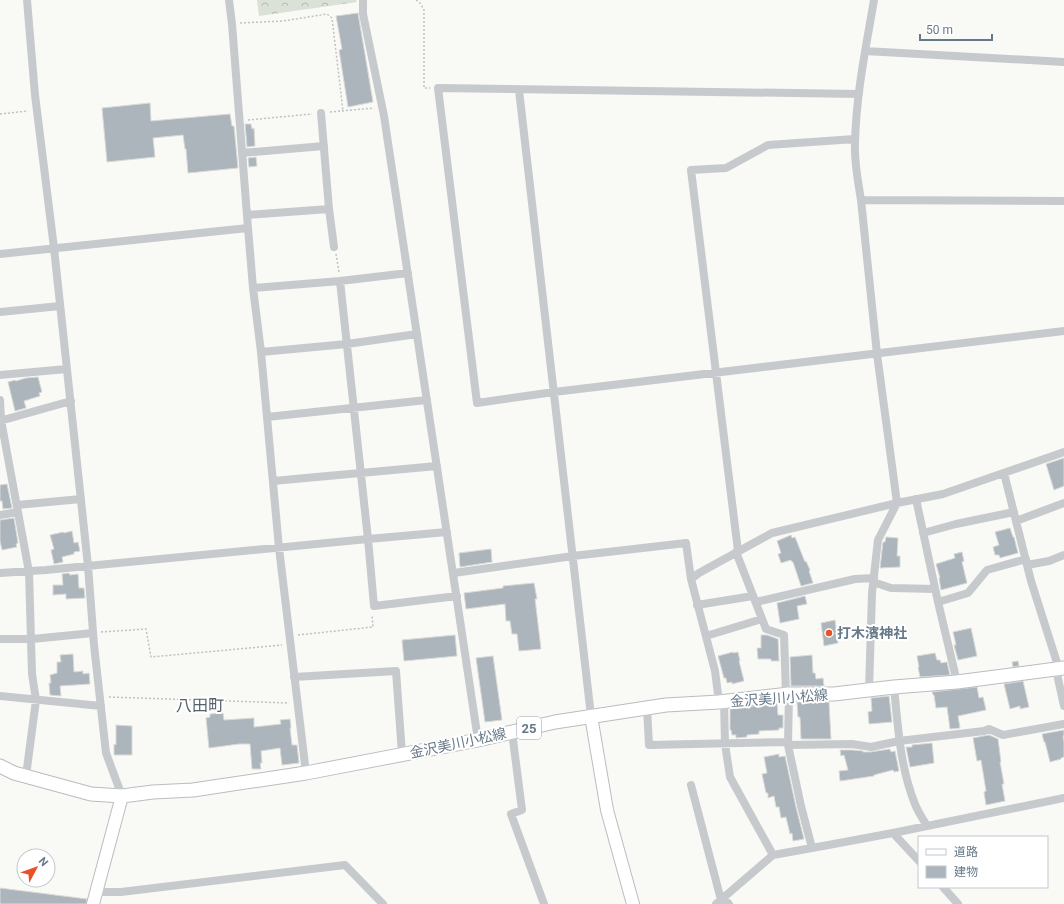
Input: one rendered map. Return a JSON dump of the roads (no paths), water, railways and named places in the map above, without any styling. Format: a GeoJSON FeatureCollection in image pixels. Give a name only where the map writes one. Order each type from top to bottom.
{"type":"FeatureCollection","features":[{"type":"Feature","properties":{"kind":"main road","name":"金沢美川小松線"},"geometry":{"type":"LineString","coordinates":[[0,766],[26,776],[91,794],[122,796],[153,792],[193,790],[478,740],[555,722],[666,705],[722,702],[788,694],[834,694],[958,682],[1059,669]]}},
{"type":"Feature","properties":{"kind":"street"},"geometry":{"type":"LineString","coordinates":[[27,0],[37,110],[54,248],[81,499],[106,753],[122,796],[94,898],[120,892],[345,865],[383,904]]}},
{"type":"Feature","properties":{"kind":"street"},"geometry":{"type":"LineString","coordinates":[[229,0],[253,288],[261,352],[279,548],[297,703],[303,771]]}},
{"type":"Feature","properties":{"kind":"street"},"geometry":{"type":"LineString","coordinates":[[363,0],[363,14],[382,108],[408,273],[478,740]]}},
{"type":"Feature","properties":{"kind":"street"},"geometry":{"type":"LineString","coordinates":[[869,690],[872,593],[878,540],[897,502],[877,354],[861,200],[857,177],[855,139],[859,94],[874,0]]}},
{"type":"Feature","properties":{"kind":"street"},"geometry":{"type":"LineString","coordinates":[[866,51],[1064,62]]}},
{"type":"Feature","properties":{"kind":"street"},"geometry":{"type":"LineString","coordinates":[[859,94],[438,88],[477,403],[554,392],[1064,331]]}},
{"type":"Feature","properties":{"kind":"street"},"geometry":{"type":"LineString","coordinates":[[519,90],[592,716],[607,810],[633,904]]}},
{"type":"Feature","properties":{"kind":"street"},"geometry":{"type":"LineString","coordinates":[[321,113],[329,209],[334,247]]}},
{"type":"Feature","properties":{"kind":"street"},"geometry":{"type":"LineString","coordinates":[[812,848],[801,806],[788,744],[788,694],[784,634],[766,629],[737,551],[691,170],[726,168],[768,145],[855,139]]}},
{"type":"Feature","properties":{"kind":"street"},"geometry":{"type":"LineString","coordinates":[[242,153],[324,146]]}},
{"type":"Feature","properties":{"kind":"street"},"geometry":{"type":"LineString","coordinates":[[861,200],[1064,202]]}},
{"type":"Feature","properties":{"kind":"street"},"geometry":{"type":"LineString","coordinates":[[247,215],[329,209]]}},
{"type":"Feature","properties":{"kind":"street"},"geometry":{"type":"LineString","coordinates":[[0,254],[248,228]]}},
{"type":"Feature","properties":{"kind":"street"},"geometry":{"type":"LineString","coordinates":[[253,288],[340,281],[408,273]]}},
{"type":"Feature","properties":{"kind":"street"},"geometry":{"type":"LineString","coordinates":[[340,281],[355,408],[374,606],[457,596]]}},
{"type":"Feature","properties":{"kind":"street"},"geometry":{"type":"LineString","coordinates":[[0,312],[60,306]]}},
{"type":"Feature","properties":{"kind":"street"},"geometry":{"type":"LineString","coordinates":[[261,352],[347,344],[417,334]]}},
{"type":"Feature","properties":{"kind":"street"},"geometry":{"type":"LineString","coordinates":[[0,375],[67,369]]}},
{"type":"Feature","properties":{"kind":"street"},"geometry":{"type":"LineString","coordinates":[[0,400],[1,420],[29,572],[32,674],[36,700],[26,776]]}},
{"type":"Feature","properties":{"kind":"street"},"geometry":{"type":"LineString","coordinates":[[267,417],[427,400]]}},
{"type":"Feature","properties":{"kind":"street"},"geometry":{"type":"LineString","coordinates":[[1,420],[70,401]]}},
{"type":"Feature","properties":{"kind":"street"},"geometry":{"type":"LineString","coordinates":[[691,579],[737,551],[772,533],[897,502],[943,494],[1064,452]]}},
{"type":"Feature","properties":{"kind":"street"},"geometry":{"type":"LineString","coordinates":[[273,481],[437,466]]}},
{"type":"Feature","properties":{"kind":"street"},"geometry":{"type":"LineString","coordinates":[[1004,473],[1031,581],[1059,669],[1057,674],[1064,706]]}},
{"type":"Feature","properties":{"kind":"street"},"geometry":{"type":"LineString","coordinates":[[0,515],[17,508],[81,499]]}},
{"type":"Feature","properties":{"kind":"street"},"geometry":{"type":"LineString","coordinates":[[916,499],[935,589],[958,682]]}},
{"type":"Feature","properties":{"kind":"street"},"geometry":{"type":"LineString","coordinates":[[1016,521],[1064,504]]}},
{"type":"Feature","properties":{"kind":"street"},"geometry":{"type":"LineString","coordinates":[[923,533],[956,524],[1014,512]]}},
{"type":"Feature","properties":{"kind":"street"},"geometry":{"type":"LineString","coordinates":[[0,573],[29,572],[447,532]]}},
{"type":"Feature","properties":{"kind":"street"},"geometry":{"type":"LineString","coordinates":[[454,573],[573,556],[686,543],[691,579],[722,702],[725,744],[730,777],[773,855]]}},
{"type":"Feature","properties":{"kind":"street"},"geometry":{"type":"LineString","coordinates":[[938,602],[968,593],[987,570],[1027,562],[1049,561],[1064,555]]}},
{"type":"Feature","properties":{"kind":"street"},"geometry":{"type":"LineString","coordinates":[[698,604],[754,599],[855,579],[873,580],[890,588],[935,589]]}},
{"type":"Feature","properties":{"kind":"street"},"geometry":{"type":"LineString","coordinates":[[706,636],[762,619]]}},
{"type":"Feature","properties":{"kind":"street"},"geometry":{"type":"LineString","coordinates":[[0,639],[32,639],[93,633]]}},
{"type":"Feature","properties":{"kind":"street"},"geometry":{"type":"LineString","coordinates":[[294,677],[396,671],[402,754]]}},
{"type":"Feature","properties":{"kind":"street"},"geometry":{"type":"LineString","coordinates":[[894,687],[905,776],[915,805],[927,826]]}},
{"type":"Feature","properties":{"kind":"street"},"geometry":{"type":"LineString","coordinates":[[0,696],[101,706]]}},
{"type":"Feature","properties":{"kind":"street"},"geometry":{"type":"LineString","coordinates":[[647,708],[649,745],[852,744],[870,747],[900,741],[984,731],[989,729],[1003,735],[1064,724]]}},
{"type":"Feature","properties":{"kind":"street"},"geometry":{"type":"LineString","coordinates":[[512,732],[522,810],[511,814],[544,904]]}},
{"type":"Feature","properties":{"kind":"street"},"geometry":{"type":"LineString","coordinates":[[691,785],[722,901],[773,855],[1064,798]]}},
{"type":"Feature","properties":{"kind":"street"},"geometry":{"type":"LineString","coordinates":[[893,832],[918,860]]}},
{"type":"Feature","properties":{"kind":"street"},"geometry":{"type":"LineString","coordinates":[[944,888],[958,904]]}},
{"type":"Feature","properties":{"kind":"place","name":"打木濱神社"},"geometry":{"type":"Point","coordinates":[829,633]}},
{"type":"Feature","properties":{"kind":"district","name":"八田町"},"geometry":{"type":"Point","coordinates":[200,705]}}]}
